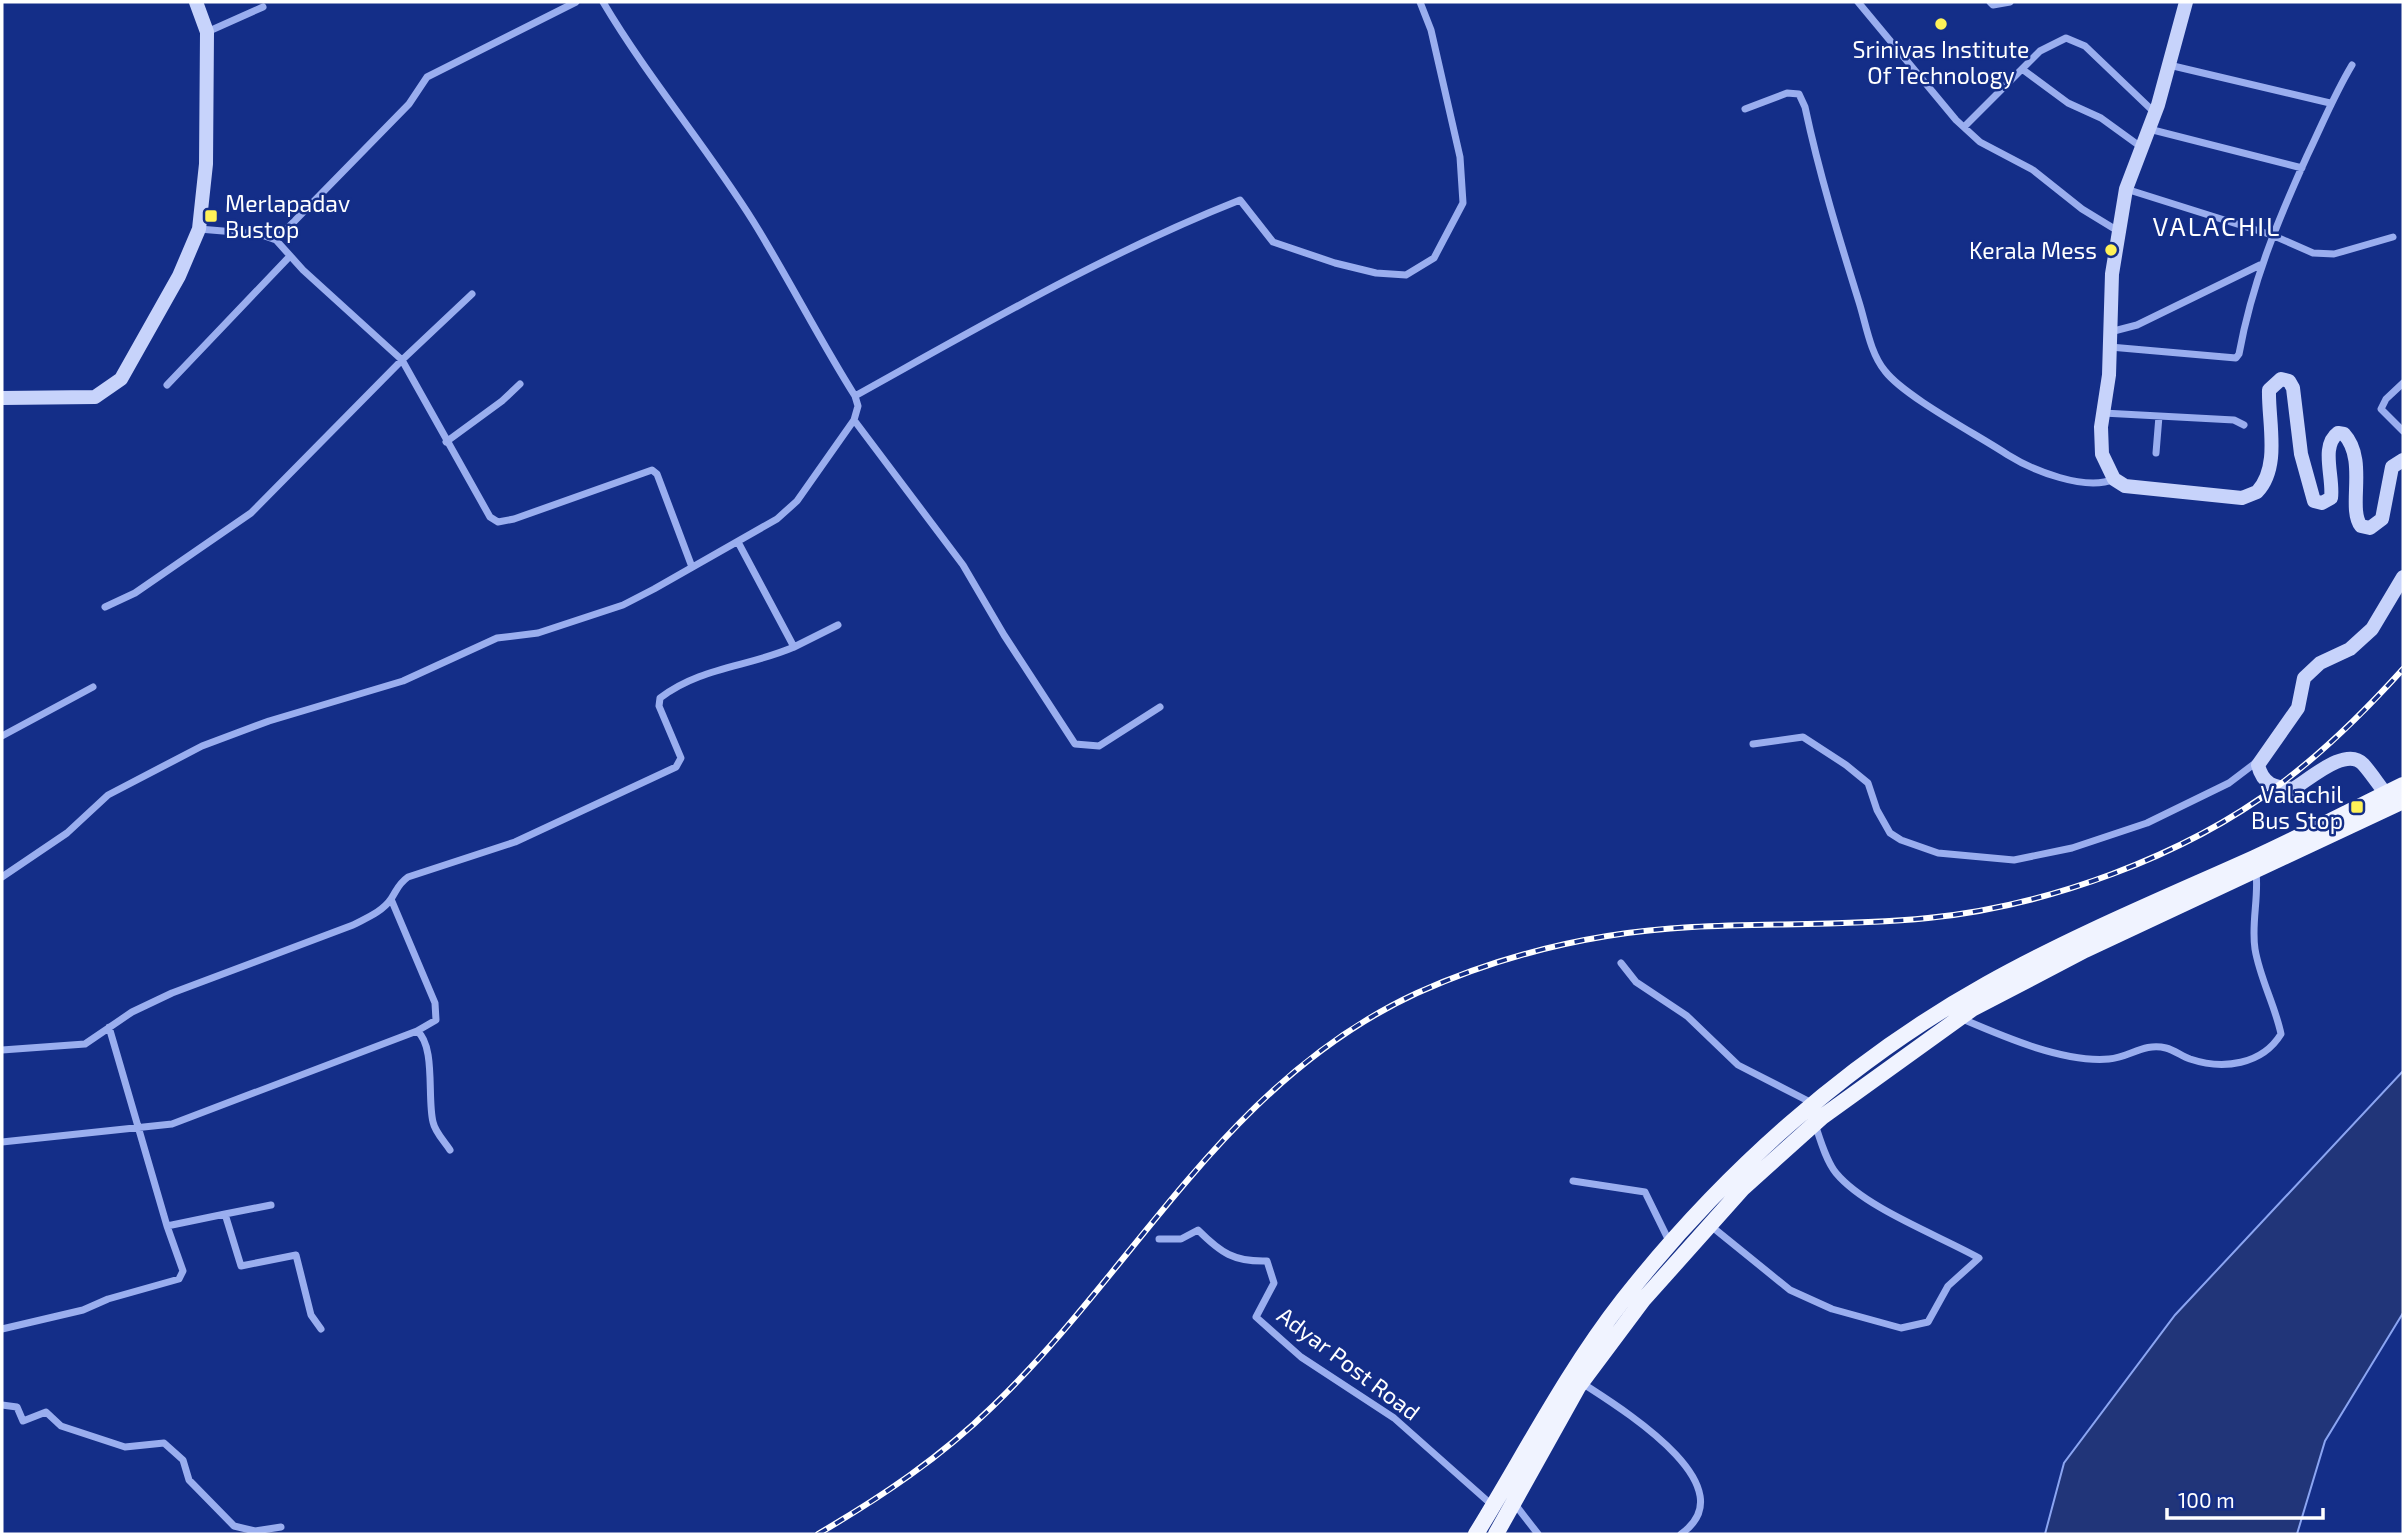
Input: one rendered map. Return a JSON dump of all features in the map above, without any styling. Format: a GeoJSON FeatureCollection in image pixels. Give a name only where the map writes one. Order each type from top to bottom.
{"type":"FeatureCollection","features":[{"type":"Feature","properties":{"kind":"highway"},"geometry":{"type":"LineString","coordinates":[[1496,1534],[1565,1397],[1582,1382],[1643,1300],[1743,1188],[1815,1123],[1959,1018],[2085,950],[2256,872],[2395,800],[2403,785]]}},
{"type":"Feature","properties":{"kind":"highway"},"geometry":{"type":"LineString","coordinates":[[1476,1534],[1565,1397],[1622,1301],[1736,1172],[1851,1073],[1925,1021],[1987,984],[2078,937],[2258,856],[2395,800]]}},
{"type":"Feature","properties":{"kind":"main road"},"geometry":{"type":"LineString","coordinates":[[2,398],[95,397],[121,379],[179,276],[199,229],[206,164],[206,32],[196,2]]}},
{"type":"Feature","properties":{"kind":"main road"},"geometry":{"type":"LineString","coordinates":[[2186,2],[2155,112],[2126,188],[2112,274],[2102,454],[2114,479],[2125,486],[2242,498],[2257,492],[2266,474],[2271,451],[2269,390],[2281,379],[2289,381],[2293,388],[2301,454],[2314,501],[2322,503],[2331,498],[2330,441],[2338,433],[2344,434],[2352,443],[2358,482],[2357,516],[2361,526],[2370,528],[2382,519],[2392,467],[2403,460]]}},
{"type":"Feature","properties":{"kind":"main road"},"geometry":{"type":"LineString","coordinates":[[2395,800],[2361,762],[2352,757],[2342,760],[2293,789],[2267,784],[2261,777],[2259,760],[2276,742],[2298,708],[2304,678],[2320,663],[2350,649],[2372,629],[2403,577]]}},
{"type":"Feature","properties":{"kind":"street"},"geometry":{"type":"LineString","coordinates":[[276,240],[409,104],[427,77],[576,2]]}},
{"type":"Feature","properties":{"kind":"street"},"geometry":{"type":"LineString","coordinates":[[2,877],[67,833],[108,795],[202,746],[269,721],[403,681],[497,638],[538,633],[623,605],[777,519],[797,501],[854,420],[858,406],[855,396],[814,332],[753,222],[624,38],[603,2]]}},
{"type":"Feature","properties":{"kind":"street"},"geometry":{"type":"LineString","coordinates":[[855,396],[1016,306],[1181,223],[1240,200],[1273,242],[1335,264],[1406,275],[1434,258],[1463,203],[1460,157],[1431,30],[1420,2]]}},
{"type":"Feature","properties":{"kind":"street"},"geometry":{"type":"LineString","coordinates":[[1858,2],[1964,127],[1992,151],[2033,170],[2082,209],[2119,232]]}},
{"type":"Feature","properties":{"kind":"street"},"geometry":{"type":"LineString","coordinates":[[1990,2],[1993,5],[2010,2]]}},
{"type":"Feature","properties":{"kind":"street"},"geometry":{"type":"LineString","coordinates":[[206,32],[263,7]]}},
{"type":"Feature","properties":{"kind":"street"},"geometry":{"type":"LineString","coordinates":[[1964,127],[2054,41],[2066,38],[2097,56],[2155,112]]}},
{"type":"Feature","properties":{"kind":"street"},"geometry":{"type":"LineString","coordinates":[[2169,65],[2330,103]]}},
{"type":"Feature","properties":{"kind":"street"},"geometry":{"type":"LineString","coordinates":[[2109,340],[2236,358],[2260,265],[2330,103],[2352,65]]}},
{"type":"Feature","properties":{"kind":"street"},"geometry":{"type":"LineString","coordinates":[[2022,69],[2068,103],[2101,118],[2142,147]]}},
{"type":"Feature","properties":{"kind":"street"},"geometry":{"type":"LineString","coordinates":[[1745,109],[1787,93],[1799,94],[1805,107],[1829,208],[1865,323],[1878,362],[1887,374],[1937,409],[2038,472],[2098,483],[2114,479]]}},
{"type":"Feature","properties":{"kind":"street"},"geometry":{"type":"LineString","coordinates":[[2149,129],[2302,168]]}},
{"type":"Feature","properties":{"kind":"street"},"geometry":{"type":"LineString","coordinates":[[2126,188],[2272,235],[2313,253],[2334,254],[2393,237]]}},
{"type":"Feature","properties":{"kind":"street"},"geometry":{"type":"LineString","coordinates":[[199,229],[259,234],[276,240],[402,360],[481,505],[498,522],[514,519],[652,470],[657,474],[692,567]]}},
{"type":"Feature","properties":{"kind":"street"},"geometry":{"type":"LineString","coordinates":[[167,385],[290,256]]}},
{"type":"Feature","properties":{"kind":"street"},"geometry":{"type":"LineString","coordinates":[[2109,340],[2260,265]]}},
{"type":"Feature","properties":{"kind":"street"},"geometry":{"type":"LineString","coordinates":[[104,607],[135,593],[251,513],[402,360],[472,294]]}},
{"type":"Feature","properties":{"kind":"street"},"geometry":{"type":"LineString","coordinates":[[2403,383],[2386,399],[2381,409],[2403,431]]}},
{"type":"Feature","properties":{"kind":"street"},"geometry":{"type":"LineString","coordinates":[[446,442],[502,401],[520,384]]}},
{"type":"Feature","properties":{"kind":"street"},"geometry":{"type":"LineString","coordinates":[[2104,413],[2234,420],[2244,425]]}},
{"type":"Feature","properties":{"kind":"street"},"geometry":{"type":"LineString","coordinates":[[2156,453],[2159,416]]}},
{"type":"Feature","properties":{"kind":"street"},"geometry":{"type":"LineString","coordinates":[[854,420],[963,565],[1075,744],[1099,746],[1160,707]]}},
{"type":"Feature","properties":{"kind":"street"},"geometry":{"type":"LineString","coordinates":[[738,542],[794,647]]}},
{"type":"Feature","properties":{"kind":"street"},"geometry":{"type":"LineString","coordinates":[[2,1049],[85,1044],[99,1037],[109,1027],[172,993],[353,925],[378,911],[391,899],[398,883],[408,877],[515,842],[676,767],[681,758],[659,706],[660,698],[692,677],[764,660],[838,625]]}},
{"type":"Feature","properties":{"kind":"street"},"geometry":{"type":"LineString","coordinates":[[2,736],[93,687]]}},
{"type":"Feature","properties":{"kind":"street"},"geometry":{"type":"LineString","coordinates":[[1753,744],[1803,737],[1868,783],[1877,810],[1891,833],[1901,840],[1938,853],[2014,860],[2071,848],[2147,823],[2229,783],[2259,760]]}},
{"type":"Feature","properties":{"kind":"street"},"geometry":{"type":"LineString","coordinates":[[1959,1018],[1995,1033],[2084,1059],[2113,1059],[2145,1047],[2166,1048],[2207,1065],[2231,1065],[2253,1059],[2273,1046],[2281,1034],[2256,951],[2253,925],[2258,891],[2256,872]]}},
{"type":"Feature","properties":{"kind":"street"},"geometry":{"type":"LineString","coordinates":[[2,1142],[172,1124],[417,1031],[436,1020],[435,1003],[391,899]]}},
{"type":"Feature","properties":{"kind":"street"},"geometry":{"type":"LineString","coordinates":[[1621,963],[1636,982],[1687,1016],[1738,1065],[1815,1104]]}},
{"type":"Feature","properties":{"kind":"street"},"geometry":{"type":"LineString","coordinates":[[2,1329],[83,1310],[108,1299],[179,1279],[183,1271],[167,1226],[109,1027]]}},
{"type":"Feature","properties":{"kind":"street"},"geometry":{"type":"LineString","coordinates":[[417,1031],[424,1036],[433,1126],[450,1150]]}},
{"type":"Feature","properties":{"kind":"street"},"geometry":{"type":"LineString","coordinates":[[1710,1225],[1790,1290],[1832,1309],[1901,1328],[1928,1322],[1948,1286],[1979,1258],[1891,1213],[1845,1182],[1833,1171],[1815,1123]]}},
{"type":"Feature","properties":{"kind":"street"},"geometry":{"type":"LineString","coordinates":[[1573,1181],[1645,1192],[1671,1245]]}},
{"type":"Feature","properties":{"kind":"street"},"geometry":{"type":"LineString","coordinates":[[167,1226],[271,1205]]}},
{"type":"Feature","properties":{"kind":"street"},"geometry":{"type":"LineString","coordinates":[[225,1214],[241,1266],[296,1255],[311,1315],[321,1329]]}},
{"type":"Feature","properties":{"kind":"street","name":"Adyar Post Road"},"geometry":{"type":"LineString","coordinates":[[1159,1240],[1181,1239],[1198,1230],[1217,1249],[1243,1262],[1267,1261],[1274,1283],[1256,1317],[1301,1357],[1348,1384],[1394,1418],[1493,1505]]}},
{"type":"Feature","properties":{"kind":"street"},"geometry":{"type":"LineString","coordinates":[[1582,1382],[1652,1432],[1695,1478],[1701,1499],[1697,1515],[1681,1534]]}},
{"type":"Feature","properties":{"kind":"street"},"geometry":{"type":"LineString","coordinates":[[2,1405],[16,1407],[23,1421],[46,1412],[61,1426],[125,1447],[164,1443],[183,1460],[189,1480],[234,1526],[255,1531],[281,1527]]}},
{"type":"Feature","properties":{"kind":"street"},"geometry":{"type":"LineString","coordinates":[[1514,1502],[1538,1534]]}},
{"type":"Feature","properties":{"kind":"water"},"geometry":{"type":"Polygon","coordinates":[[[2403,1071],[2403,1313],[2325,1441],[2297,1534],[2045,1534],[2064,1463],[2175,1315],[2403,1071]]]}},
{"type":"Feature","properties":{"kind":"railway"},"geometry":{"type":"LineString","coordinates":[[818,1534],[909,1476],[952,1443],[993,1406],[1045,1352],[1187,1180],[1237,1126],[1290,1075],[1350,1031],[1417,993],[1517,956],[1621,934],[1692,927],[1928,918],[1973,912],[2066,890],[2157,856],[2241,811],[2296,772],[2328,744],[2403,669]]}},
{"type":"Feature","properties":{"kind":"place","name":"Srinivas Institute Of Technology"},"geometry":{"type":"Point","coordinates":[1941,24]}},
{"type":"Feature","properties":{"kind":"place","name":"Merlapadav Bustop"},"geometry":{"type":"Point","coordinates":[211,216]}},
{"type":"Feature","properties":{"kind":"place","name":"Kerala Mess"},"geometry":{"type":"Point","coordinates":[2111,250]}},
{"type":"Feature","properties":{"kind":"place","name":"Valachil Bus Stop"},"geometry":{"type":"Point","coordinates":[2357,807]}},
{"type":"Feature","properties":{"kind":"district","name":"VALACHIL"},"geometry":{"type":"Point","coordinates":[2217,225]}}]}
